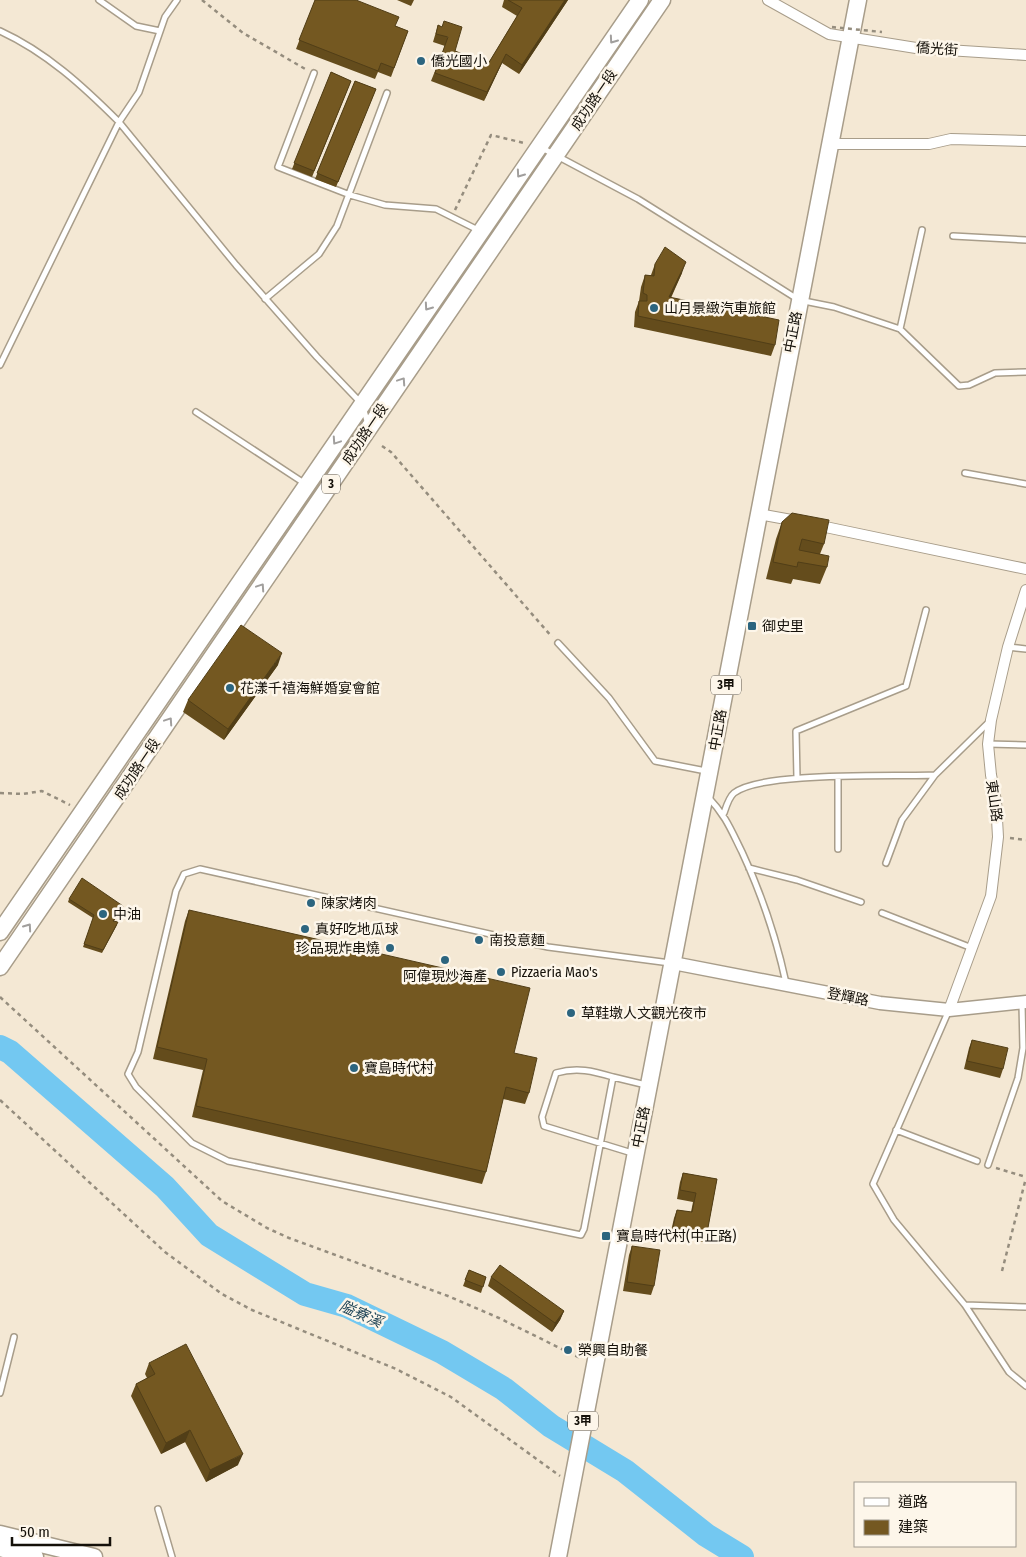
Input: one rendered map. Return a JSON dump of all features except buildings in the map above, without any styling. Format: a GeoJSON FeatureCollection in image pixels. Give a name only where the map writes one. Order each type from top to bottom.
{"type":"FeatureCollection","features":[{"type":"Feature","properties":{"kind":"main road","name":"成功路一段"},"geometry":{"type":"LineString","coordinates":[[0,932],[640,0]]}},
{"type":"Feature","properties":{"kind":"main road","name":"成功路一段"},"geometry":{"type":"LineString","coordinates":[[0,968],[662,0]]}},
{"type":"Feature","properties":{"kind":"main road","name":"中正路"},"geometry":{"type":"LineString","coordinates":[[593,1368],[711,772],[799,300],[858,0]]}},
{"type":"Feature","properties":{"kind":"main road","name":"3甲"},"geometry":{"type":"LineString","coordinates":[[558,1557],[593,1368]]}},
{"type":"Feature","properties":{"kind":"main road"},"geometry":{"type":"LineString","coordinates":[[0,1534],[94,1557]]}},
{"type":"Feature","properties":{"kind":"main road"},"geometry":{"type":"LineString","coordinates":[[0,1548],[35,1557]]}},
{"type":"Feature","properties":{"kind":"street","name":"僑光街"},"geometry":{"type":"LineString","coordinates":[[768,0],[829,34],[916,48],[1026,55]]}},
{"type":"Feature","properties":{"kind":"street"},"geometry":{"type":"LineString","coordinates":[[829,144],[929,144],[951,139],[1026,141]]}},
{"type":"Feature","properties":{"kind":"street"},"geometry":{"type":"LineString","coordinates":[[759,514],[1026,569]]}},
{"type":"Feature","properties":{"kind":"street","name":"東山路"},"geometry":{"type":"LineString","coordinates":[[949,1010],[991,896],[998,837],[996,801],[988,744],[991,720],[1008,647],[1026,590]]}},
{"type":"Feature","properties":{"kind":"street","name":"登輝路"},"geometry":{"type":"LineString","coordinates":[[672,963],[880,1003],[949,1010],[1024,1003]]}},
{"type":"Feature","properties":{"kind":"lane"},"geometry":{"type":"LineString","coordinates":[[99,0],[136,26],[160,31]]}},
{"type":"Feature","properties":{"kind":"lane"},"geometry":{"type":"LineString","coordinates":[[0,365],[119,122],[139,92],[165,17],[177,0]]}},
{"type":"Feature","properties":{"kind":"lane"},"geometry":{"type":"LineString","coordinates":[[0,31],[24,42],[81,84],[119,122],[265,299],[317,358],[362,404],[370,428]]}},
{"type":"Feature","properties":{"kind":"lane"},"geometry":{"type":"LineString","coordinates":[[314,73],[278,167],[350,195],[385,205],[436,209],[480,231]]}},
{"type":"Feature","properties":{"kind":"lane"},"geometry":{"type":"LineString","coordinates":[[265,299],[319,254],[337,226],[387,93]]}},
{"type":"Feature","properties":{"kind":"lane"},"geometry":{"type":"LineString","coordinates":[[539,146],[638,199],[799,300],[834,307],[900,329],[959,386],[969,385],[995,373],[1026,372]]}},
{"type":"Feature","properties":{"kind":"lane"},"geometry":{"type":"LineString","coordinates":[[900,329],[922,230]]}},
{"type":"Feature","properties":{"kind":"lane"},"geometry":{"type":"LineString","coordinates":[[953,236],[1026,240]]}},
{"type":"Feature","properties":{"kind":"lane"},"geometry":{"type":"LineString","coordinates":[[196,412],[306,485]]}},
{"type":"Feature","properties":{"kind":"lane"},"geometry":{"type":"LineString","coordinates":[[965,473],[1026,484]]}},
{"type":"Feature","properties":{"kind":"lane"},"geometry":{"type":"LineString","coordinates":[[797,778],[796,731],[906,686],[926,610]]}},
{"type":"Feature","properties":{"kind":"lane"},"geometry":{"type":"LineString","coordinates":[[558,643],[609,698],[656,760],[711,772]]}},
{"type":"Feature","properties":{"kind":"lane"},"geometry":{"type":"LineString","coordinates":[[1008,647],[1026,649]]}},
{"type":"Feature","properties":{"kind":"lane"},"geometry":{"type":"LineString","coordinates":[[886,863],[902,820],[935,775],[991,720]]}},
{"type":"Feature","properties":{"kind":"lane"},"geometry":{"type":"LineString","coordinates":[[988,744],[1026,745]]}},
{"type":"Feature","properties":{"kind":"lane"},"geometry":{"type":"LineString","coordinates":[[724,813],[733,794],[750,785],[797,778],[935,775]]}},
{"type":"Feature","properties":{"kind":"lane"},"geometry":{"type":"LineString","coordinates":[[838,778],[838,849]]}},
{"type":"Feature","properties":{"kind":"lane"},"geometry":{"type":"LineString","coordinates":[[706,795],[724,813],[757,882],[777,942],[787,985]]}},
{"type":"Feature","properties":{"kind":"lane"},"geometry":{"type":"LineString","coordinates":[[749,868],[797,880],[861,902]]}},
{"type":"Feature","properties":{"kind":"lane"},"geometry":{"type":"LineString","coordinates":[[613,1077],[602,1143],[584,1229],[580,1235],[228,1161],[192,1142],[136,1087],[128,1074],[138,1052],[176,891],[184,874],[200,869],[548,947],[672,963]]}},
{"type":"Feature","properties":{"kind":"lane"},"geometry":{"type":"LineString","coordinates":[[882,913],[972,948]]}},
{"type":"Feature","properties":{"kind":"lane"},"geometry":{"type":"LineString","coordinates":[[988,1165],[1018,1078],[1023,1048],[1024,1003]]}},
{"type":"Feature","properties":{"kind":"lane"},"geometry":{"type":"LineString","coordinates":[[949,1010],[873,1184],[894,1220],[965,1305],[1009,1372],[1026,1386]]}},
{"type":"Feature","properties":{"kind":"lane"},"geometry":{"type":"LineString","coordinates":[[636,1154],[544,1126],[542,1117],[556,1073],[570,1069],[590,1070],[649,1086]]}},
{"type":"Feature","properties":{"kind":"lane"},"geometry":{"type":"LineString","coordinates":[[896,1130],[977,1161]]}},
{"type":"Feature","properties":{"kind":"lane"},"geometry":{"type":"LineString","coordinates":[[965,1305],[1026,1307]]}},
{"type":"Feature","properties":{"kind":"lane"},"geometry":{"type":"LineString","coordinates":[[0,1393],[14,1338]]}},
{"type":"Feature","properties":{"kind":"lane"},"geometry":{"type":"LineString","coordinates":[[158,1509],[172,1557]]}},
{"type":"Feature","properties":{"kind":"path"},"geometry":{"type":"LineString","coordinates":[[202,0],[243,33],[292,63],[314,73]]}},
{"type":"Feature","properties":{"kind":"path"},"geometry":{"type":"LineString","coordinates":[[832,27],[882,32]]}},
{"type":"Feature","properties":{"kind":"path"},"geometry":{"type":"LineString","coordinates":[[452,216],[491,135],[539,146]]}},
{"type":"Feature","properties":{"kind":"path"},"geometry":{"type":"LineString","coordinates":[[382,446],[391,452],[558,643]]}},
{"type":"Feature","properties":{"kind":"path"},"geometry":{"type":"LineString","coordinates":[[0,793],[23,794],[42,791],[83,811]]}},
{"type":"Feature","properties":{"kind":"path"},"geometry":{"type":"LineString","coordinates":[[998,837],[1026,840]]}},
{"type":"Feature","properties":{"kind":"path"},"geometry":{"type":"LineString","coordinates":[[0,997],[170,1154],[230,1205],[267,1228],[289,1238],[456,1300],[499,1318],[593,1368]]}},
{"type":"Feature","properties":{"kind":"path"},"geometry":{"type":"LineString","coordinates":[[0,1100],[165,1252],[222,1294],[252,1310],[396,1369],[451,1397],[573,1478]]}},
{"type":"Feature","properties":{"kind":"path"},"geometry":{"type":"LineString","coordinates":[[988,1165],[1026,1178],[1002,1271]]}},
{"type":"Feature","properties":{"kind":"waterway","name":"隘寮溪"},"geometry":{"type":"LineString","coordinates":[[0,1047],[10,1052],[165,1187],[209,1235],[305,1294],[347,1306],[442,1352],[504,1389],[551,1426],[625,1471],[706,1535],[742,1557]]}},
{"type":"Feature","properties":{"kind":"place","name":"僑光國小"},"geometry":{"type":"Point","coordinates":[421,61]}},
{"type":"Feature","properties":{"kind":"place","name":"山月景緻汽車旅館"},"geometry":{"type":"Point","coordinates":[654,308]}},
{"type":"Feature","properties":{"kind":"place","name":"御史里"},"geometry":{"type":"Point","coordinates":[752,626]}},
{"type":"Feature","properties":{"kind":"place","name":"花漾千禧海鮮婚宴會館"},"geometry":{"type":"Point","coordinates":[230,688]}},
{"type":"Feature","properties":{"kind":"place","name":"陳家烤肉"},"geometry":{"type":"Point","coordinates":[311,903]}},
{"type":"Feature","properties":{"kind":"place","name":"中油"},"geometry":{"type":"Point","coordinates":[103,914]}},
{"type":"Feature","properties":{"kind":"place","name":"真好吃地瓜球"},"geometry":{"type":"Point","coordinates":[305,929]}},
{"type":"Feature","properties":{"kind":"place","name":"南投意麵"},"geometry":{"type":"Point","coordinates":[479,940]}},
{"type":"Feature","properties":{"kind":"place","name":"珍品現炸串燒"},"geometry":{"type":"Point","coordinates":[390,948]}},
{"type":"Feature","properties":{"kind":"place","name":"阿偉現炒海產"},"geometry":{"type":"Point","coordinates":[445,960]}},
{"type":"Feature","properties":{"kind":"place","name":"Pizzaeria Mao's"},"geometry":{"type":"Point","coordinates":[501,972]}},
{"type":"Feature","properties":{"kind":"place","name":"草鞋墩人文觀光夜市"},"geometry":{"type":"Point","coordinates":[571,1013]}},
{"type":"Feature","properties":{"kind":"place","name":"寶島時代村"},"geometry":{"type":"Point","coordinates":[354,1068]}},
{"type":"Feature","properties":{"kind":"place","name":"寶島時代村(中正路)"},"geometry":{"type":"Point","coordinates":[606,1236]}},
{"type":"Feature","properties":{"kind":"place","name":"榮興自助餐"},"geometry":{"type":"Point","coordinates":[568,1350]}}]}
